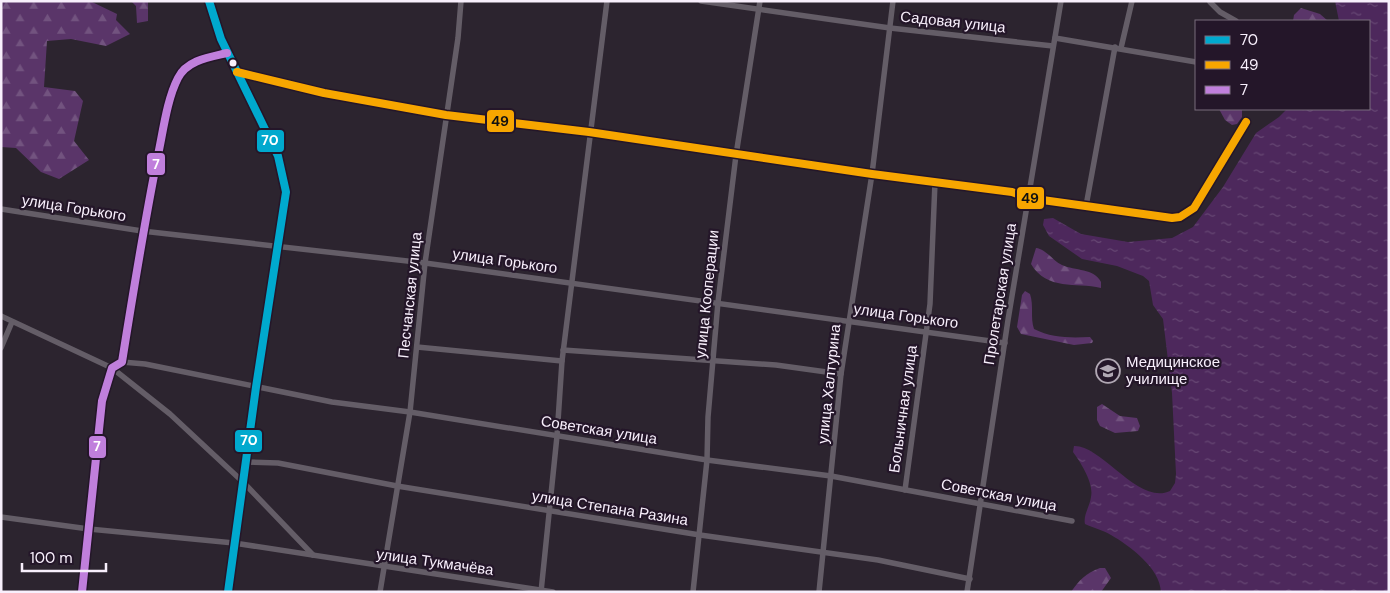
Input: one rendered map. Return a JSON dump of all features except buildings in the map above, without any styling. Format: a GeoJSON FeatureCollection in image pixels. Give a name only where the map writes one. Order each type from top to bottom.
{"type":"FeatureCollection","features":[{"type":"Feature","properties":{"kind":"street"},"geometry":{"type":"LineString","coordinates":[[209,1],[220,39],[278,156],[285,178],[286,192],[245,462],[228,592]]}},
{"type":"Feature","properties":{"kind":"street","name":"Песчанская улица"},"geometry":{"type":"LineString","coordinates":[[380,592],[410,412],[425,263],[458,38],[461,1]]}},
{"type":"Feature","properties":{"kind":"street"},"geometry":{"type":"LineString","coordinates":[[541,591],[557,436],[563,350],[607,1]]}},
{"type":"Feature","properties":{"kind":"street","name":"Садовая улица"},"geometry":{"type":"LineString","coordinates":[[701,1],[890,28],[1053,46]]}},
{"type":"Feature","properties":{"kind":"street","name":"улица Кооперации"},"geometry":{"type":"LineString","coordinates":[[693,592],[707,460],[712,362],[718,302],[736,154],[760,1]]}},
{"type":"Feature","properties":{"kind":"street","name":"улица Халтурина"},"geometry":{"type":"LineString","coordinates":[[818,592],[841,374],[872,174],[892,1]]}},
{"type":"Feature","properties":{"kind":"street","name":"Пролетарская улица"},"geometry":{"type":"LineString","coordinates":[[968,592],[1005,343],[1061,1]]}},
{"type":"Feature","properties":{"kind":"street"},"geometry":{"type":"LineString","coordinates":[[1086,206],[1118,47],[1132,1]]}},
{"type":"Feature","properties":{"kind":"street"},"geometry":{"type":"LineString","coordinates":[[1210,2],[1220,12],[1234,20]]}},
{"type":"Feature","properties":{"kind":"street"},"geometry":{"type":"LineString","coordinates":[[1055,38],[1118,47],[1195,62]]}},
{"type":"Feature","properties":{"kind":"street"},"geometry":{"type":"LineString","coordinates":[[82,592],[102,401],[112,368],[122,362],[142,231],[166,117],[178,77],[187,66],[200,60],[227,53]]}},
{"type":"Feature","properties":{"kind":"street"},"geometry":{"type":"LineString","coordinates":[[237,72],[324,93],[446,115],[590,132],[872,174],[1012,192],[1028,198],[1172,218],[1186,214],[1201,197],[1246,122]]}},
{"type":"Feature","properties":{"kind":"street","name":"Больничная улица"},"geometry":{"type":"LineString","coordinates":[[905,490],[927,332],[935,182]]}},
{"type":"Feature","properties":{"kind":"street","name":"улица Горького"},"geometry":{"type":"LineString","coordinates":[[1,209],[142,231],[425,263],[1005,343]]}},
{"type":"Feature","properties":{"kind":"street"},"geometry":{"type":"LineString","coordinates":[[1,316],[112,368],[170,414],[243,482],[313,555]]}},
{"type":"Feature","properties":{"kind":"street"},"geometry":{"type":"LineString","coordinates":[[1,348],[12,322]]}},
{"type":"Feature","properties":{"kind":"street"},"geometry":{"type":"LineString","coordinates":[[416,348],[562,362]]}},
{"type":"Feature","properties":{"kind":"street"},"geometry":{"type":"LineString","coordinates":[[563,350],[776,366],[841,374]]}},
{"type":"Feature","properties":{"kind":"street","name":"Советская улица"},"geometry":{"type":"LineString","coordinates":[[122,362],[145,364],[332,402],[410,412],[707,460],[831,476],[1072,522]]}},
{"type":"Feature","properties":{"kind":"street","name":"улица Степана Разина"},"geometry":{"type":"LineString","coordinates":[[245,462],[278,463],[397,486],[700,535],[823,552],[970,579]]}},
{"type":"Feature","properties":{"kind":"street","name":"улица Тукмачёва"},"geometry":{"type":"LineString","coordinates":[[1,517],[89,529],[234,543],[553,592]]}},
{"type":"Feature","properties":{"kind":"green space"},"geometry":{"type":"Polygon","coordinates":[[[1,1],[90,1],[117,14],[116,20],[130,34],[106,46],[71,39],[47,41],[44,87],[75,91],[83,101],[74,141],[89,160],[59,179],[41,172],[16,148],[1,147],[1,1]]]}},
{"type":"Feature","properties":{"kind":"green space"},"geometry":{"type":"Polygon","coordinates":[[[131,1],[148,1],[148,21],[137,23],[136,6],[131,1]]]}},
{"type":"Feature","properties":{"kind":"green space"},"geometry":{"type":"Polygon","coordinates":[[[1301,8],[1320,14],[1327,20],[1293,20],[1294,15],[1301,8]]]}},
{"type":"Feature","properties":{"kind":"green space"},"geometry":{"type":"Polygon","coordinates":[[[1220,110],[1242,110],[1242,117],[1237,124],[1232,125],[1225,120],[1220,110]]]}},
{"type":"Feature","properties":{"kind":"green space"},"geometry":{"type":"Polygon","coordinates":[[[1036,248],[1062,265],[1094,274],[1101,282],[1101,288],[1063,284],[1045,278],[1031,264],[1036,248]]]}},
{"type":"Feature","properties":{"kind":"green space"},"geometry":{"type":"Polygon","coordinates":[[[1025,291],[1030,294],[1031,298],[1034,329],[1061,337],[1090,337],[1093,341],[1092,343],[1074,345],[1021,334],[1017,327],[1022,295],[1025,291]]]}},
{"type":"Feature","properties":{"kind":"green space"},"geometry":{"type":"Polygon","coordinates":[[[1102,404],[1120,416],[1137,418],[1140,426],[1138,431],[1115,433],[1100,426],[1097,420],[1097,407],[1102,404]]]}},
{"type":"Feature","properties":{"kind":"green space"},"geometry":{"type":"Polygon","coordinates":[[[1100,568],[1105,568],[1111,578],[1101,592],[1071,592],[1083,577],[1100,568]]]}},
{"type":"Feature","properties":{"kind":"water"},"geometry":{"type":"Polygon","coordinates":[[[1335,1],[1389,1],[1389,592],[1161,592],[1155,575],[1143,559],[1108,533],[1085,524],[1085,517],[1091,497],[1091,486],[1083,467],[1073,452],[1074,446],[1085,448],[1133,483],[1146,490],[1158,493],[1170,491],[1175,483],[1176,474],[1172,393],[1163,319],[1153,305],[1149,281],[1143,276],[1117,266],[1082,259],[1049,236],[1043,225],[1044,219],[1053,218],[1081,234],[1128,242],[1172,238],[1193,227],[1223,187],[1256,133],[1286,110],[1370,110],[1370,20],[1339,20],[1335,1]]]}},
{"type":"Feature","properties":{"kind":"transit line","name":"70"},"geometry":{"type":"LineString","coordinates":[[209,1],[221,39],[278,156],[286,192],[256,387],[228,592]]}},
{"type":"Feature","properties":{"kind":"transit line","name":"7"},"geometry":{"type":"LineString","coordinates":[[82,592],[102,401],[112,368],[122,362],[143,233],[168,106],[174,86],[187,67],[199,60],[227,53]]}},
{"type":"Feature","properties":{"kind":"transit line","name":"49"},"geometry":{"type":"LineString","coordinates":[[237,72],[324,93],[446,115],[589,132],[872,174],[1012,192],[1028,198],[1172,218],[1180,217],[1194,208],[1246,122]]}},
{"type":"Feature","properties":{"kind":"place","name":"Медицинское училище"},"geometry":{"type":"Point","coordinates":[1108,371]}}]}
